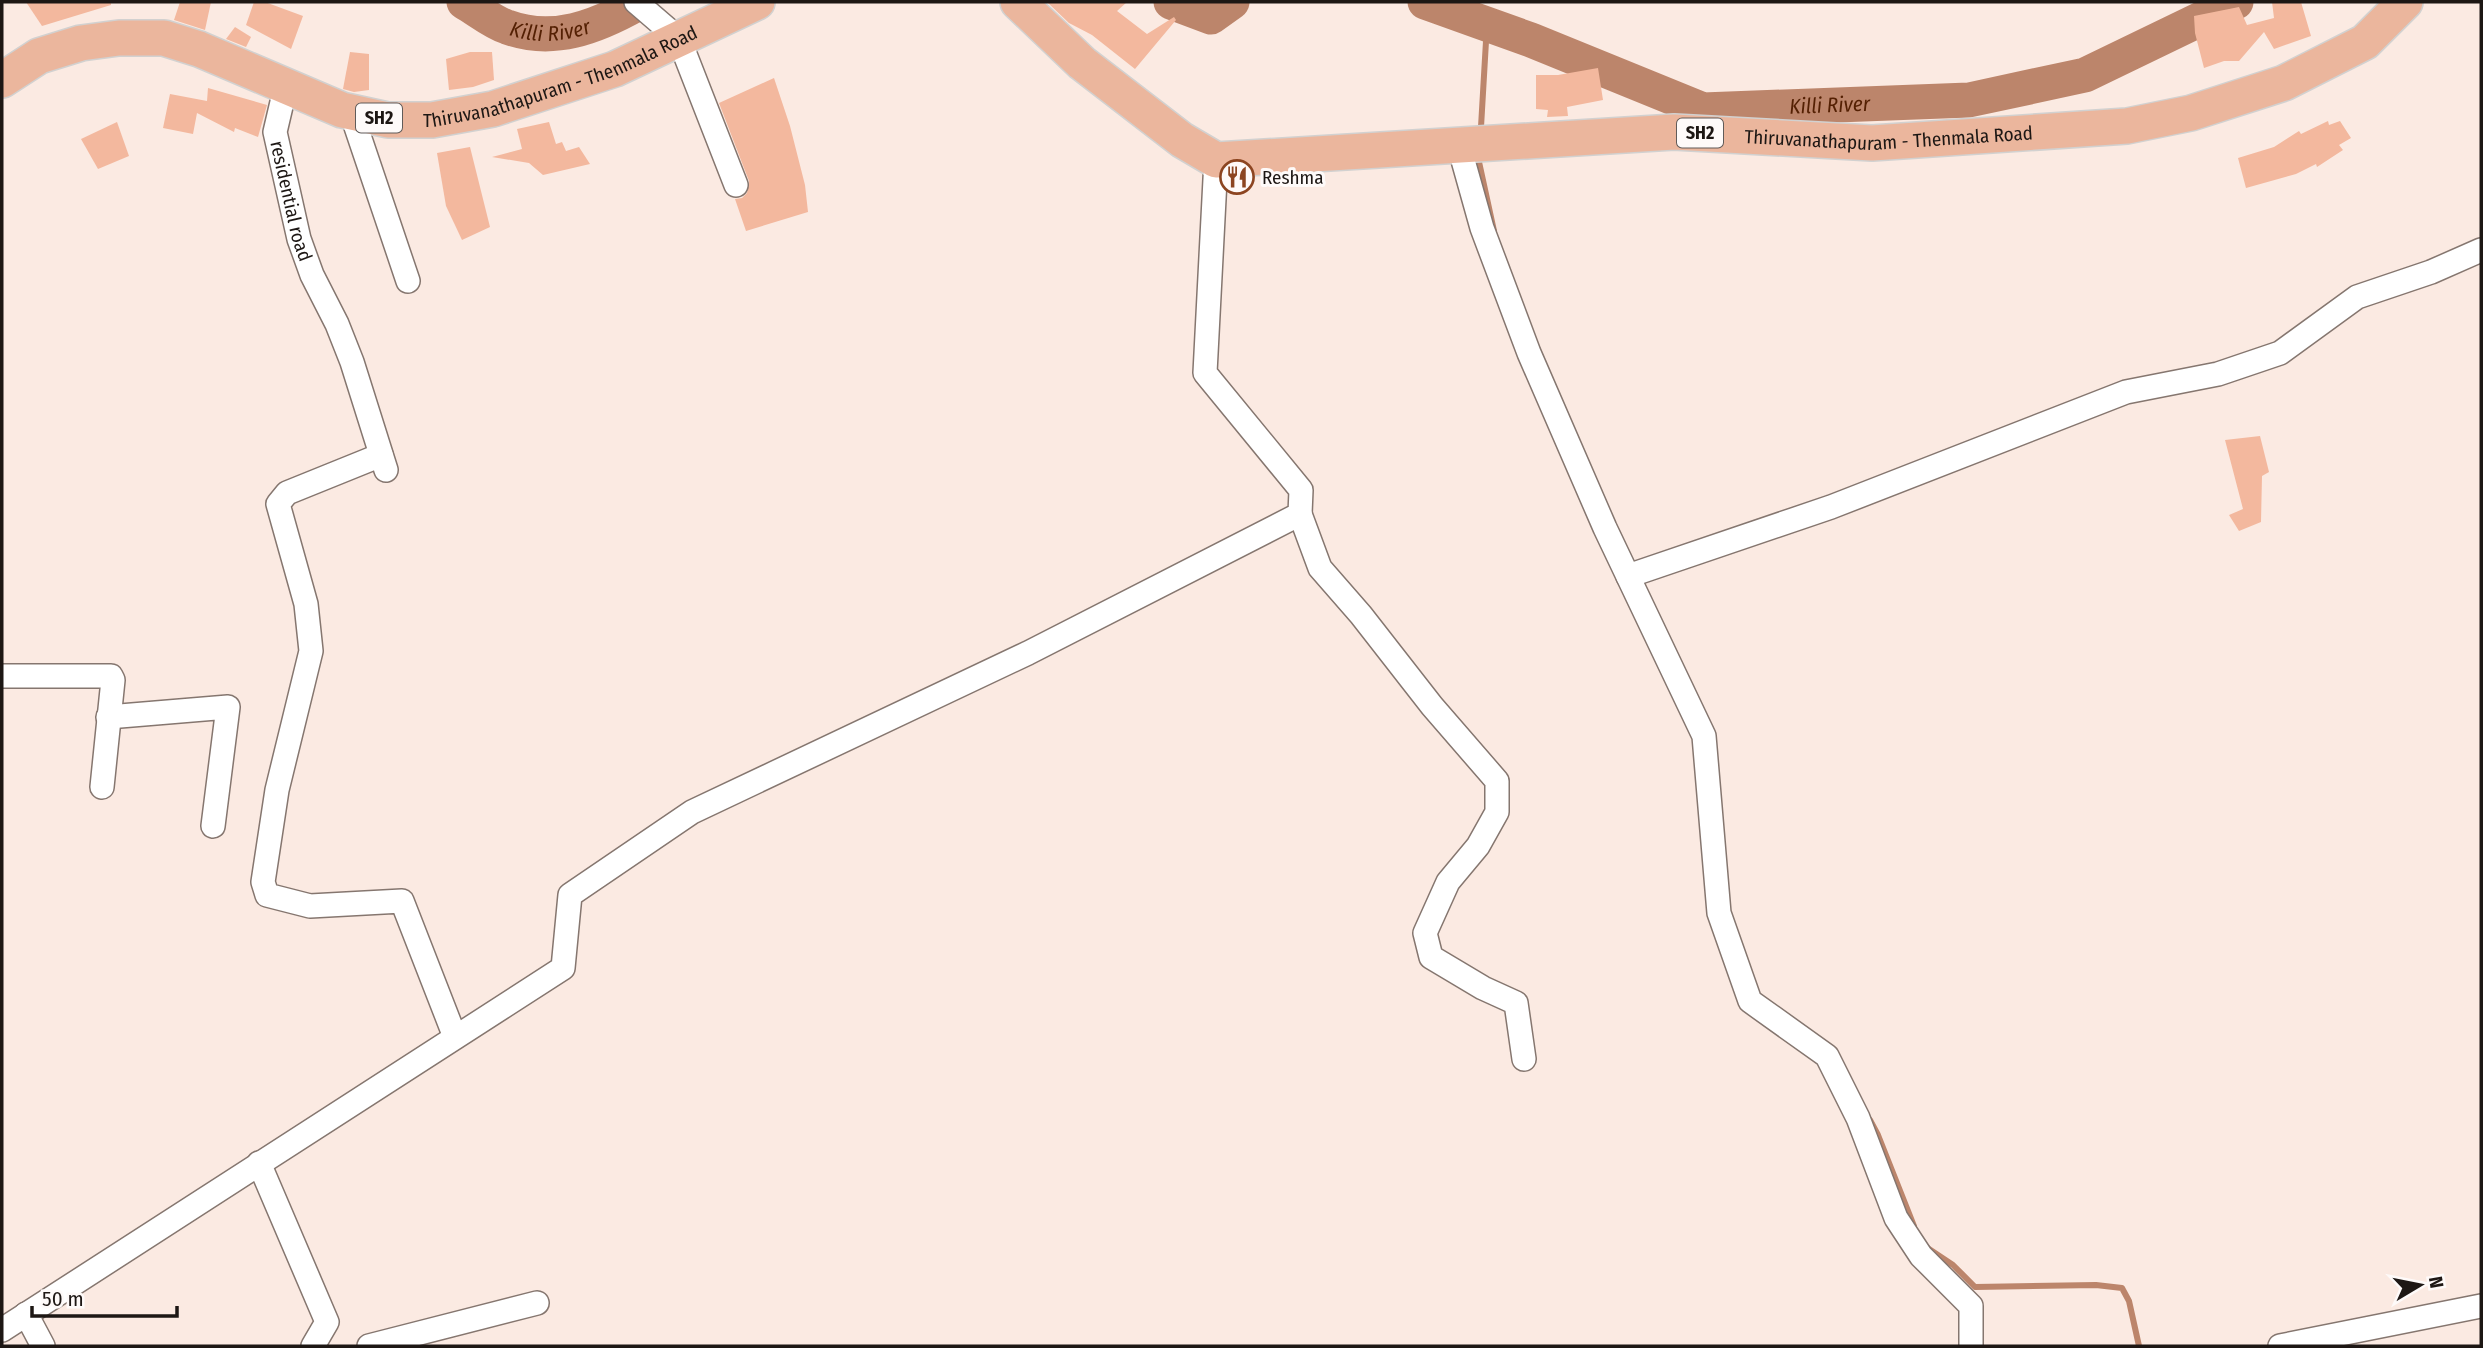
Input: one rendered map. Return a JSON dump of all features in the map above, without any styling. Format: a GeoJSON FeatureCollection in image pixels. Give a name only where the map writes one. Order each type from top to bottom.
{"type":"FeatureCollection","features":[{"type":"Feature","properties":{"kind":"main road","name":"Thiruvanathapuram - Thenmala Road"},"geometry":{"type":"LineString","coordinates":[[2,80],[39,56],[81,43],[119,38],[164,38],[199,49],[351,112],[388,120],[432,120],[493,108],[615,69],[757,2]]}},
{"type":"Feature","properties":{"kind":"main road"},"geometry":{"type":"LineString","coordinates":[[1018,2],[1082,63],[1182,140],[1216,160]]}},
{"type":"Feature","properties":{"kind":"main road","name":"Thiruvanathapuram - Thenmala Road"},"geometry":{"type":"LineString","coordinates":[[1216,160],[1459,146],[1588,135],[1674,132],[1872,143],[2127,126],[2191,113],[2284,83],[2365,42],[2405,2]]}},
{"type":"Feature","properties":{"kind":"street"},"geometry":{"type":"LineString","coordinates":[[636,2],[679,38],[736,185]]}},
{"type":"Feature","properties":{"kind":"street","name":"residential road"},"geometry":{"type":"LineString","coordinates":[[286,85],[275,132],[299,239],[352,362],[383,462],[287,493],[278,503],[306,604],[311,651],[277,790],[263,882],[267,895],[310,906],[402,901],[455,1037]]}},
{"type":"Feature","properties":{"kind":"street"},"geometry":{"type":"LineString","coordinates":[[351,112],[408,281]]}},
{"type":"Feature","properties":{"kind":"street"},"geometry":{"type":"LineString","coordinates":[[1459,146],[1482,228],[1529,353],[1628,576],[1704,736],[1718,913],[1750,1002],[1827,1056],[1858,1118],[1896,1219],[1921,1256],[1971,1306],[1971,1346]]}},
{"type":"Feature","properties":{"kind":"street"},"geometry":{"type":"LineString","coordinates":[[1216,160],[1205,373],[1301,490],[1300,514],[1320,568],[1497,781],[1497,812],[1478,846],[1448,882],[1425,933],[1431,957],[1483,988],[1516,1003],[1524,1059]]}},
{"type":"Feature","properties":{"kind":"street"},"geometry":{"type":"LineString","coordinates":[[1628,576],[1831,507],[2126,392],[2218,374],[2280,353],[2357,297],[2431,272],[2481,250]]}},
{"type":"Feature","properties":{"kind":"street"},"geometry":{"type":"LineString","coordinates":[[2,1330],[563,968],[570,895],[692,812],[1028,653],[1300,514]]}},
{"type":"Feature","properties":{"kind":"street"},"geometry":{"type":"LineString","coordinates":[[2,676],[111,676],[113,680],[102,787]]}},
{"type":"Feature","properties":{"kind":"street"},"geometry":{"type":"LineString","coordinates":[[108,718],[228,707],[213,826]]}},
{"type":"Feature","properties":{"kind":"street"},"geometry":{"type":"LineString","coordinates":[[259,1163],[327,1322],[313,1346]]}},
{"type":"Feature","properties":{"kind":"street"},"geometry":{"type":"LineString","coordinates":[[369,1346],[537,1303]]}},
{"type":"Feature","properties":{"kind":"street"},"geometry":{"type":"LineString","coordinates":[[2280,1346],[2481,1306]]}},
{"type":"Feature","properties":{"kind":"street"},"geometry":{"type":"LineString","coordinates":[[26,1314],[43,1346]]}},
{"type":"Feature","properties":{"kind":"building"},"geometry":{"type":"Polygon","coordinates":[[[26,2],[111,2],[111,5],[42,26],[26,2]]]}},
{"type":"Feature","properties":{"kind":"building"},"geometry":{"type":"Polygon","coordinates":[[[180,2],[211,2],[205,30],[174,20],[180,2]]]}},
{"type":"Feature","properties":{"kind":"building"},"geometry":{"type":"Polygon","coordinates":[[[254,2],[265,2],[303,16],[291,49],[246,25],[254,2]]]}},
{"type":"Feature","properties":{"kind":"building"},"geometry":{"type":"Polygon","coordinates":[[[1047,2],[1127,2],[1117,11],[1147,34],[1174,17],[1176,20],[1135,69],[1092,35],[1069,23],[1047,2]]]}},
{"type":"Feature","properties":{"kind":"building"},"geometry":{"type":"Polygon","coordinates":[[[2272,2],[2301,2],[2311,36],[2274,49],[2264,32],[2239,61],[2224,61],[2204,68],[2195,33],[2194,16],[2239,7],[2247,25],[2274,18],[2272,2]]]}},
{"type":"Feature","properties":{"kind":"building"},"geometry":{"type":"Polygon","coordinates":[[[235,27],[251,37],[246,47],[226,39],[235,27]]]}},
{"type":"Feature","properties":{"kind":"building"},"geometry":{"type":"Polygon","coordinates":[[[350,52],[369,54],[369,90],[354,92],[343,89],[350,52]]]}},
{"type":"Feature","properties":{"kind":"building"},"geometry":{"type":"Polygon","coordinates":[[[470,52],[492,52],[494,80],[473,87],[449,90],[446,59],[470,52]]]}},
{"type":"Feature","properties":{"kind":"building"},"geometry":{"type":"Polygon","coordinates":[[[1598,68],[1603,100],[1567,107],[1568,116],[1547,117],[1548,110],[1536,109],[1536,75],[1558,75],[1598,68]]]}},
{"type":"Feature","properties":{"kind":"building"},"geometry":{"type":"Polygon","coordinates":[[[774,78],[805,185],[808,212],[746,231],[735,199],[742,198],[747,193],[749,181],[719,103],[774,78]]]}},
{"type":"Feature","properties":{"kind":"building"},"geometry":{"type":"Polygon","coordinates":[[[208,88],[267,105],[258,137],[235,128],[234,132],[197,113],[193,134],[163,128],[170,94],[207,101],[208,88]]]}},
{"type":"Feature","properties":{"kind":"building"},"geometry":{"type":"Polygon","coordinates":[[[2328,121],[2329,125],[2340,121],[2351,138],[2339,145],[2343,150],[2317,167],[2316,164],[2296,174],[2246,188],[2238,158],[2274,147],[2299,131],[2301,134],[2328,121]]]}},
{"type":"Feature","properties":{"kind":"building"},"geometry":{"type":"Polygon","coordinates":[[[117,122],[129,156],[98,169],[81,139],[117,122]]]}},
{"type":"Feature","properties":{"kind":"building"},"geometry":{"type":"Polygon","coordinates":[[[549,122],[556,144],[562,142],[566,151],[579,147],[590,164],[543,175],[529,163],[492,157],[522,149],[517,129],[549,122]]]}},
{"type":"Feature","properties":{"kind":"building"},"geometry":{"type":"Polygon","coordinates":[[[470,147],[490,227],[462,240],[446,206],[437,153],[470,147]]]}},
{"type":"Feature","properties":{"kind":"building"},"geometry":{"type":"Polygon","coordinates":[[[2260,436],[2269,472],[2262,476],[2261,522],[2239,531],[2229,515],[2243,509],[2225,440],[2260,436]]]}},
{"type":"Feature","properties":{"kind":"waterway","name":"Killi River"},"geometry":{"type":"LineString","coordinates":[[464,2],[501,25],[541,34],[590,26],[637,2]]}},
{"type":"Feature","properties":{"kind":"waterway","name":"Killi River"},"geometry":{"type":"LineString","coordinates":[[1171,2],[1211,17],[1232,2]]}},
{"type":"Feature","properties":{"kind":"waterway","name":"Killi River"},"geometry":{"type":"LineString","coordinates":[[1425,2],[1531,40],[1703,110],[1969,100],[2085,75],[2236,2]]}},
{"type":"Feature","properties":{"kind":"waterway"},"geometry":{"type":"LineString","coordinates":[[1481,127],[1487,24]]}},
{"type":"Feature","properties":{"kind":"waterway"},"geometry":{"type":"LineString","coordinates":[[1479,162],[1494,231]]}},
{"type":"Feature","properties":{"kind":"waterway"},"geometry":{"type":"LineString","coordinates":[[1870,1120],[1914,1226]]}},
{"type":"Feature","properties":{"kind":"waterway"},"geometry":{"type":"LineString","coordinates":[[1926,1247],[1953,1265],[1975,1287],[2096,1285],[2122,1288],[2129,1301],[2139,1346]]}},
{"type":"Feature","properties":{"kind":"place","name":"Reshma"},"geometry":{"type":"Point","coordinates":[1237,177]}}]}
